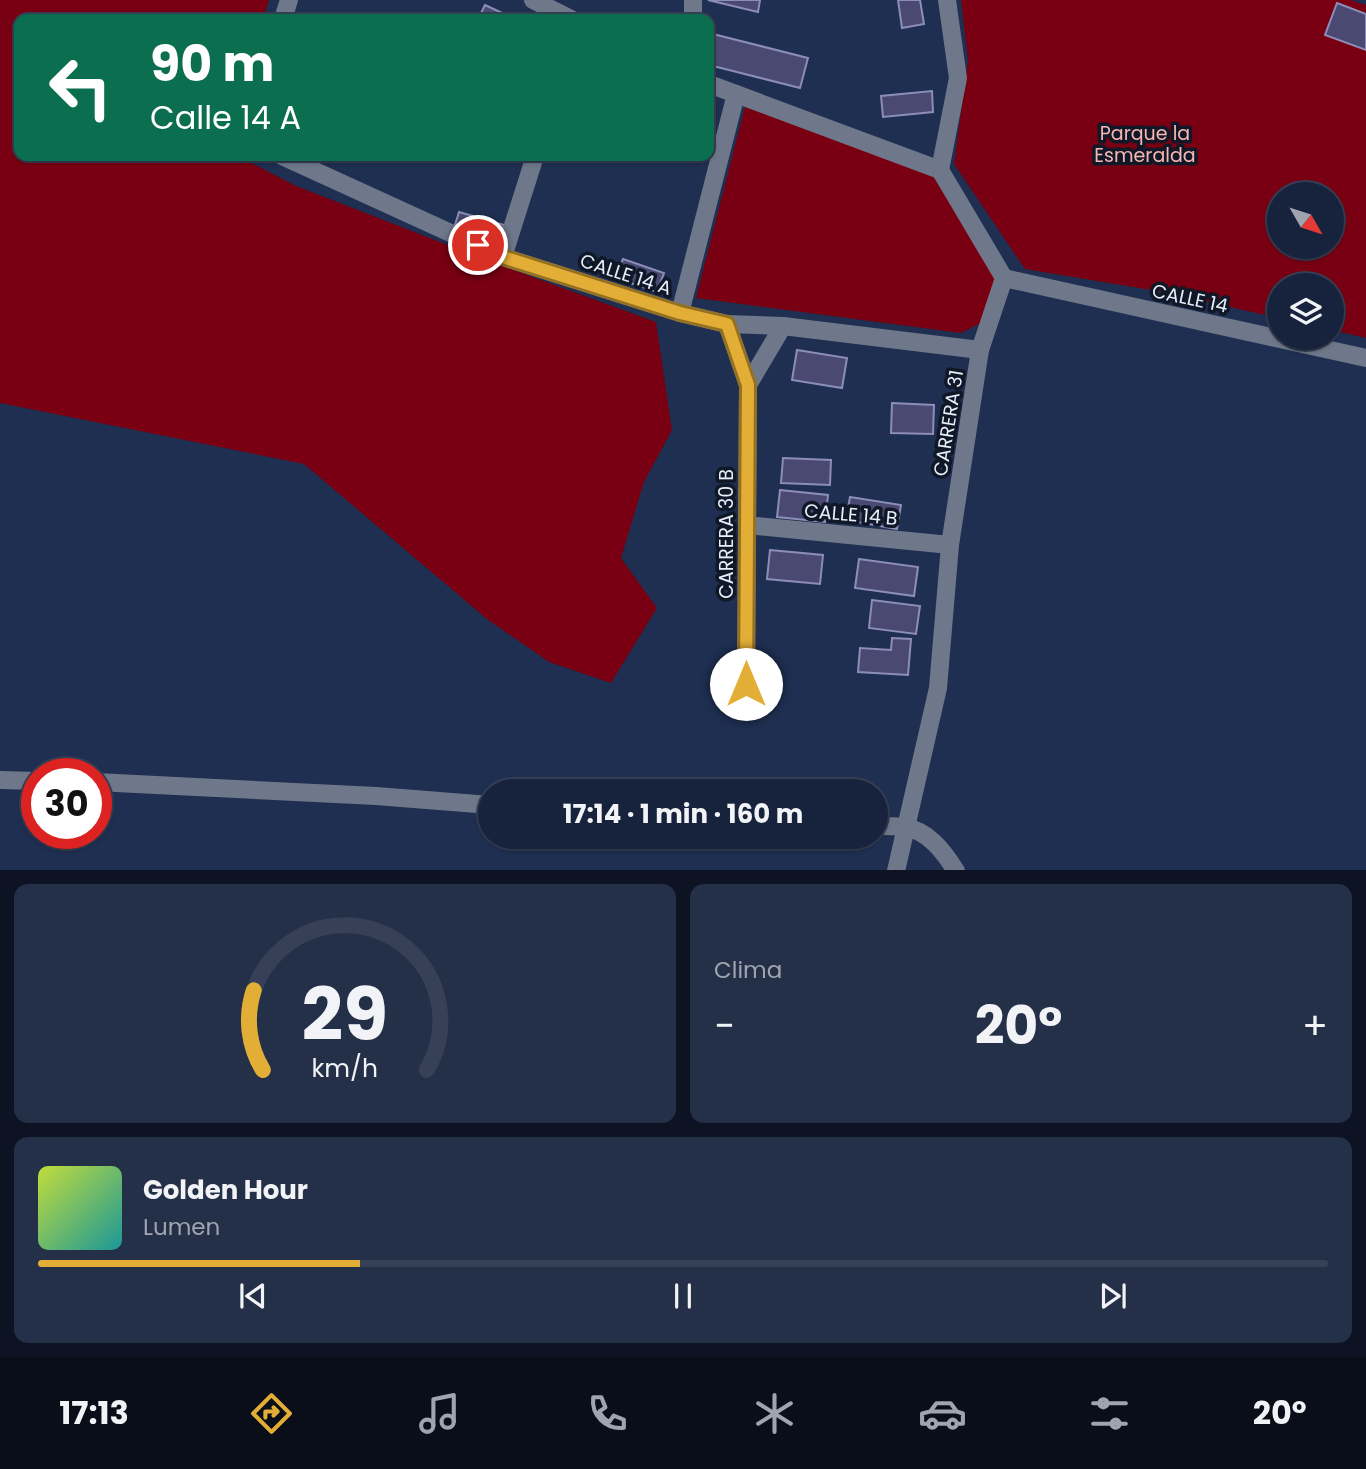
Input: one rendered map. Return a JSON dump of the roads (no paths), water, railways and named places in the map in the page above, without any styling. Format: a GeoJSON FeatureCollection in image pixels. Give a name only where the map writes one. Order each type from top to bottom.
{"type":"FeatureCollection","features":[{"type":"Feature","properties":{"kind":"street"},"geometry":{"type":"LineString","coordinates":[[940,170],[958,78],[947,0]]}},
{"type":"Feature","properties":{"kind":"street"},"geometry":{"type":"LineString","coordinates":[[544,3],[563,14]]}},
{"type":"Feature","properties":{"kind":"street"},"geometry":{"type":"LineString","coordinates":[[714,86],[940,170],[1004,278]]}},
{"type":"Feature","properties":{"kind":"street"},"geometry":{"type":"LineString","coordinates":[[680,313],[736,94]]}},
{"type":"Feature","properties":{"kind":"street","name":"CALLE 14 A"},"geometry":{"type":"LineString","coordinates":[[293,161],[503,257],[680,313],[727,324],[783,326],[980,350]]}},
{"type":"Feature","properties":{"kind":"street"},"geometry":{"type":"LineString","coordinates":[[503,257],[534,161]]}},
{"type":"Feature","properties":{"kind":"street","name":"CARRERA 31"},"geometry":{"type":"LineString","coordinates":[[896,870],[938,688],[950,545],[980,350],[1004,278]]}},
{"type":"Feature","properties":{"kind":"street","name":"CALLE 14"},"geometry":{"type":"LineString","coordinates":[[1004,278],[1366,358]]}},
{"type":"Feature","properties":{"kind":"street","name":"CARRERA 30 B"},"geometry":{"type":"LineString","coordinates":[[727,324],[748,385],[746,684]]}},
{"type":"Feature","properties":{"kind":"street"},"geometry":{"type":"LineString","coordinates":[[748,385],[783,326]]}},
{"type":"Feature","properties":{"kind":"street","name":"CALLE 14 B"},"geometry":{"type":"LineString","coordinates":[[747,525],[950,545]]}},
{"type":"Feature","properties":{"kind":"street"},"geometry":{"type":"LineString","coordinates":[[0,780],[21,781]]}},
{"type":"Feature","properties":{"kind":"street"},"geometry":{"type":"LineString","coordinates":[[112,783],[478,803]]}},
{"type":"Feature","properties":{"kind":"street"},"geometry":{"type":"LineString","coordinates":[[888,826],[908,827],[926,836],[944,852],[956,870]]}},
{"type":"Feature","properties":{"kind":"park label","name":"Parque la Esmeralda"},"geometry":{"type":"Point","coordinates":[1145,144]}}]}
